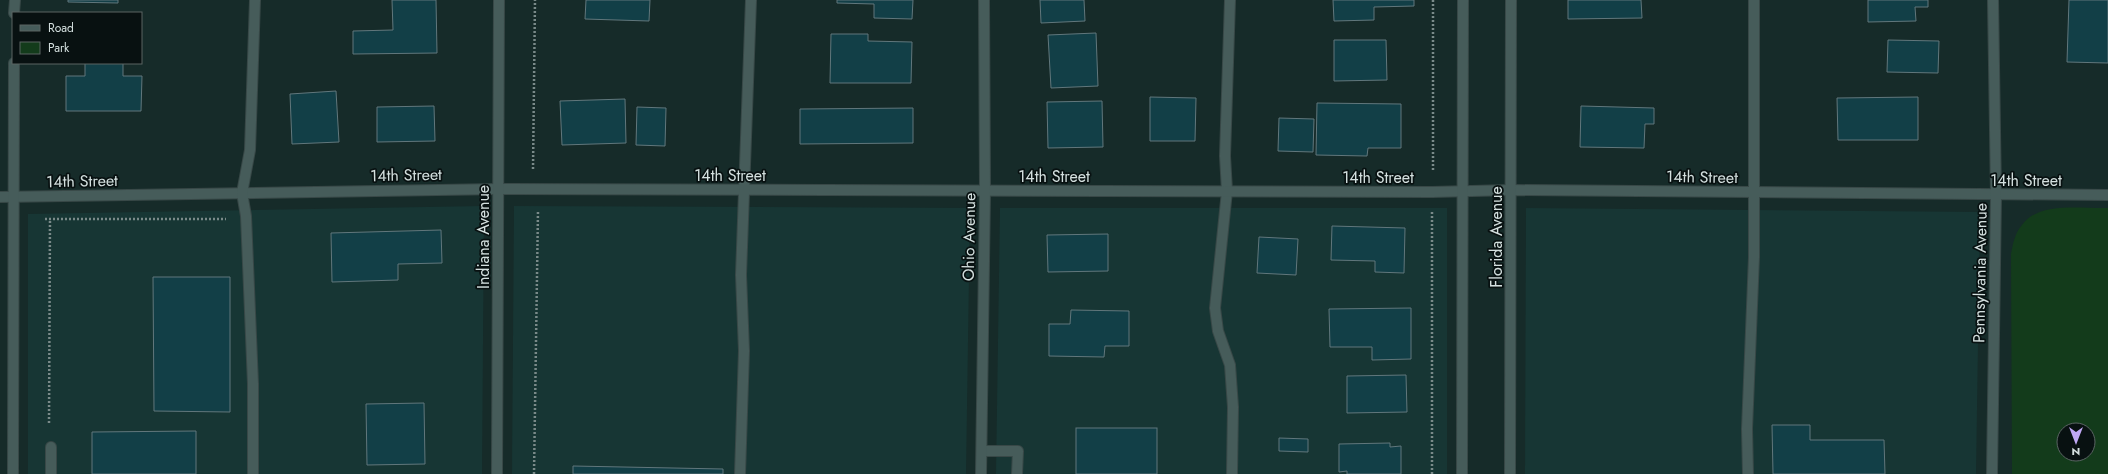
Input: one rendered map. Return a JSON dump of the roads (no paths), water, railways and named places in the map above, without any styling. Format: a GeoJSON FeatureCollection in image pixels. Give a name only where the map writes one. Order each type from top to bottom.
{"type":"FeatureCollection","features":[{"type":"Feature","properties":{"kind":"street"},"geometry":{"type":"LineString","coordinates":[[14,0],[14,12]]}},
{"type":"Feature","properties":{"kind":"street"},"geometry":{"type":"LineString","coordinates":[[253,474],[252,384],[246,216],[242,193],[250,150],[255,0]]}},
{"type":"Feature","properties":{"kind":"street","name":"Indiana Avenue"},"geometry":{"type":"LineString","coordinates":[[497,474],[499,0]]}},
{"type":"Feature","properties":{"kind":"street"},"geometry":{"type":"LineString","coordinates":[[740,474],[744,351],[741,275],[751,0]]}},
{"type":"Feature","properties":{"kind":"street","name":"Ohio Avenue"},"geometry":{"type":"LineString","coordinates":[[981,474],[985,190],[984,0]]}},
{"type":"Feature","properties":{"kind":"street"},"geometry":{"type":"LineString","coordinates":[[1230,0],[1225,156],[1227,192],[1214,308],[1218,331],[1230,366],[1233,406],[1232,474]]}},
{"type":"Feature","properties":{"kind":"street","name":"Florida Avenue"},"geometry":{"type":"LineString","coordinates":[[1462,474],[1463,0]]}},
{"type":"Feature","properties":{"kind":"street","name":"Florida Avenue"},"geometry":{"type":"LineString","coordinates":[[1510,474],[1511,0]]}},
{"type":"Feature","properties":{"kind":"street"},"geometry":{"type":"LineString","coordinates":[[1748,474],[1747,429],[1754,257],[1754,0]]}},
{"type":"Feature","properties":{"kind":"street","name":"Pennsylvania Avenue"},"geometry":{"type":"LineString","coordinates":[[1992,474],[1996,195],[1993,0]]}},
{"type":"Feature","properties":{"kind":"street"},"geometry":{"type":"LineString","coordinates":[[13,474],[12,197],[14,64]]}},
{"type":"Feature","properties":{"kind":"street","name":"14th Street"},"geometry":{"type":"LineString","coordinates":[[0,197],[499,189],[1227,192],[1432,192],[1462,190],[1511,190],[2108,195]]}},
{"type":"Feature","properties":{"kind":"street"},"geometry":{"type":"LineString","coordinates":[[51,447],[52,474]]}},
{"type":"Feature","properties":{"kind":"street"},"geometry":{"type":"LineString","coordinates":[[982,452],[1018,451],[1017,474]]}}]}
